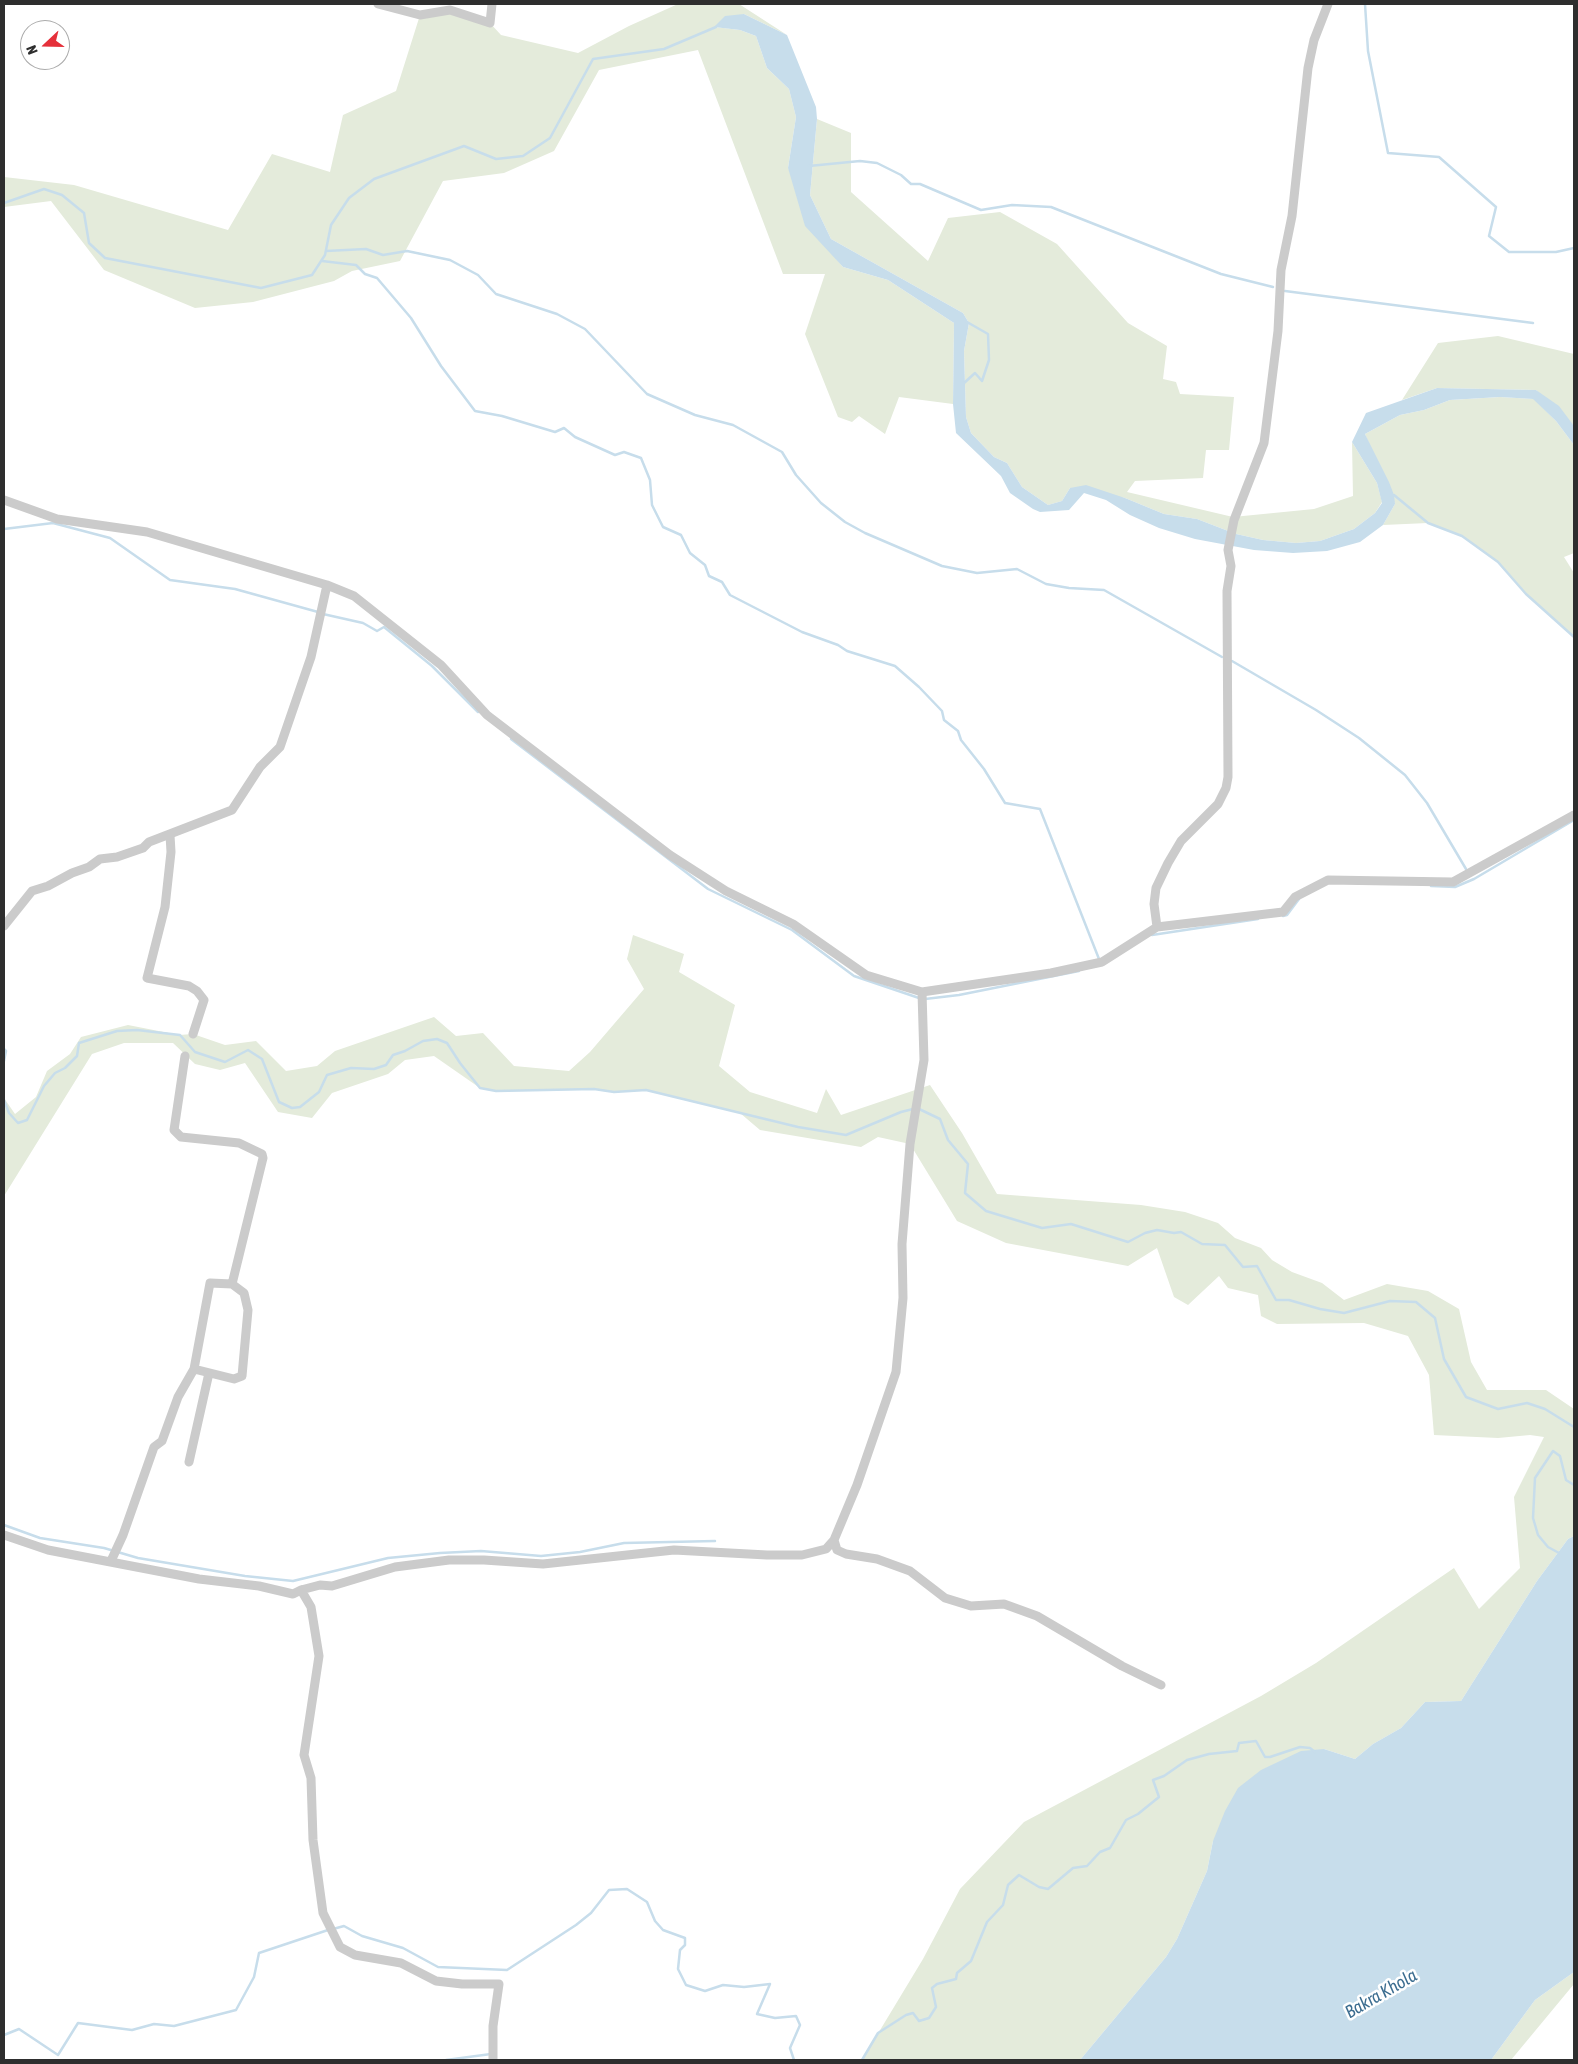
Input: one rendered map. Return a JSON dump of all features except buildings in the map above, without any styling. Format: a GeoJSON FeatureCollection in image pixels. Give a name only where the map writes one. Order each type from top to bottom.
{"type":"FeatureCollection","features":[{"type":"Feature","properties":{"kind":"street"},"geometry":{"type":"LineString","coordinates":[[378,4],[420,15],[450,10],[490,23],[492,4]]}},
{"type":"Feature","properties":{"kind":"street"},"geometry":{"type":"LineString","coordinates":[[1157,927],[1154,904],[1156,888],[1168,863],[1181,841],[1218,804],[1226,788],[1228,776],[1226,623],[1227,591],[1231,566],[1228,550],[1232,528],[1264,443],[1278,331],[1281,270],[1292,216],[1308,68],[1314,40],[1328,4]]}},
{"type":"Feature","properties":{"kind":"street"},"geometry":{"type":"LineString","coordinates":[[4,500],[57,519],[147,532],[328,585],[354,596],[441,665],[487,715],[670,855],[726,892],[793,924],[866,975],[922,992],[1051,973],[1102,962],[1157,927],[1283,912],[1296,897],[1328,880],[1453,882],[1574,815]]}},
{"type":"Feature","properties":{"kind":"street"},"geometry":{"type":"LineString","coordinates":[[4,926],[32,891],[48,886],[72,873],[89,867],[100,859],[118,857],[142,848],[149,842],[232,810],[260,767],[280,747],[312,657],[328,585]]}},
{"type":"Feature","properties":{"kind":"street"},"geometry":{"type":"LineString","coordinates":[[170,835],[171,852],[164,907],[147,978],[189,986],[197,991],[204,1000],[193,1034]]}},
{"type":"Feature","properties":{"kind":"street"},"geometry":{"type":"LineString","coordinates":[[4,1535],[48,1550],[226,1584],[258,1586],[293,1594],[320,1585],[332,1586],[395,1567],[420,1563],[484,1560],[543,1564],[674,1550],[767,1556],[802,1555],[826,1549],[834,1540],[857,1485],[896,1372],[903,1298],[902,1244],[910,1144],[924,1060],[922,992]]}},
{"type":"Feature","properties":{"kind":"street"},"geometry":{"type":"LineString","coordinates":[[185,1056],[174,1130],[181,1137],[239,1143],[262,1154],[263,1158],[232,1284]]}},
{"type":"Feature","properties":{"kind":"street"},"geometry":{"type":"LineString","coordinates":[[111,1561],[123,1535],[154,1446],[162,1441],[178,1397],[194,1369],[210,1283],[232,1284],[244,1293],[248,1310],[242,1376],[234,1378],[194,1369]]}},
{"type":"Feature","properties":{"kind":"street"},"geometry":{"type":"LineString","coordinates":[[190,1462],[209,1373]]}},
{"type":"Feature","properties":{"kind":"street"},"geometry":{"type":"LineString","coordinates":[[834,1540],[837,1550],[846,1554],[877,1559],[910,1571],[945,1598],[971,1606],[1004,1604],[1028,1612],[1045,1620],[1122,1666],[1161,1685]]}},
{"type":"Feature","properties":{"kind":"street"},"geometry":{"type":"LineString","coordinates":[[301,1590],[311,1607],[319,1656],[304,1755],[311,1778],[313,1840],[323,1914],[340,1946],[354,1955],[400,1963],[436,1981],[462,1984],[498,1984],[493,2026],[493,2060]]}},
{"type":"Feature","properties":{"kind":"green space"},"geometry":{"type":"Polygon","coordinates":[[[678,4],[739,4],[787,35],[744,14],[715,27],[740,30],[756,36],[767,68],[789,89],[796,117],[788,168],[837,260],[843,267],[888,280],[954,323],[953,404],[899,397],[885,434],[859,416],[852,422],[838,417],[805,334],[825,274],[783,274],[698,50],[599,70],[554,151],[504,173],[443,181],[400,261],[352,271],[334,281],[253,302],[195,308],[104,270],[51,201],[4,207],[4,177],[74,185],[228,230],[272,154],[330,172],[343,115],[396,91],[420,15],[450,10],[490,23],[501,35],[578,53],[629,26],[678,4]]]}},
{"type":"Feature","properties":{"kind":"green space"},"geometry":{"type":"Polygon","coordinates":[[[817,119],[851,133],[851,192],[928,261],[948,218],[1000,212],[1057,244],[1128,323],[1167,346],[1163,379],[1176,382],[1180,394],[1234,397],[1229,450],[1206,450],[1203,478],[1135,481],[1127,492],[1233,517],[1314,509],[1353,496],[1352,442],[1377,483],[1382,502],[1375,513],[1354,529],[1320,541],[1296,543],[1263,540],[1236,534],[1197,519],[1164,514],[1125,498],[1070,488],[1062,501],[1048,505],[1022,487],[1007,463],[994,457],[971,433],[966,417],[964,351],[969,323],[963,313],[831,239],[810,195],[817,119]]]}},
{"type":"Feature","properties":{"kind":"green space"},"geometry":{"type":"Polygon","coordinates":[[[1498,336],[1574,354],[1574,426],[1536,390],[1437,388],[1402,400],[1438,343],[1498,336]]]}},
{"type":"Feature","properties":{"kind":"green space"},"geometry":{"type":"Polygon","coordinates":[[[1500,397],[1534,399],[1556,421],[1574,445],[1574,553],[1564,557],[1574,573],[1574,637],[1526,594],[1498,562],[1462,536],[1428,523],[1383,525],[1395,504],[1365,434],[1400,415],[1424,410],[1450,400],[1500,397]]]}},
{"type":"Feature","properties":{"kind":"green space"},"geometry":{"type":"Polygon","coordinates":[[[633,935],[684,954],[679,972],[735,1005],[719,1066],[750,1092],[817,1113],[826,1089],[841,1115],[930,1085],[962,1133],[997,1194],[1141,1205],[1185,1212],[1218,1223],[1235,1238],[1261,1248],[1272,1260],[1292,1272],[1322,1283],[1344,1300],[1387,1284],[1428,1291],[1459,1309],[1471,1362],[1487,1390],[1546,1390],[1574,1409],[1574,1536],[1568,1539],[1537,1581],[1461,1701],[1425,1702],[1401,1728],[1373,1744],[1355,1759],[1324,1749],[1213,1841],[1207,1871],[1177,1939],[1166,1957],[1080,2060],[862,2060],[923,1959],[960,1889],[1024,1822],[1261,1696],[1316,1663],[1454,1568],[1479,1609],[1520,1568],[1514,1497],[1544,1437],[1530,1435],[1498,1438],[1434,1435],[1429,1375],[1408,1336],[1364,1323],[1277,1324],[1261,1316],[1258,1295],[1228,1288],[1219,1276],[1188,1305],[1174,1297],[1157,1248],[1128,1266],[1006,1243],[957,1221],[910,1144],[878,1137],[861,1147],[760,1130],[740,1113],[646,1090],[614,1092],[594,1089],[496,1091],[480,1088],[434,1056],[405,1060],[388,1074],[332,1093],[312,1118],[278,1112],[245,1063],[220,1070],[195,1064],[173,1043],[124,1043],[92,1054],[4,1196],[4,1098],[15,1114],[36,1097],[47,1071],[70,1054],[81,1037],[128,1025],[179,1035],[193,1034],[225,1045],[256,1041],[286,1071],[317,1066],[335,1051],[434,1017],[456,1036],[483,1033],[514,1066],[569,1071],[590,1052],[644,989],[627,959],[633,935]]]}},
{"type":"Feature","properties":{"kind":"green space"},"geometry":{"type":"Polygon","coordinates":[[[1574,1972],[1574,1984],[1511,2060],[1491,2060],[1535,2000],[1574,1972]]]}},
{"type":"Feature","properties":{"kind":"water"},"geometry":{"type":"Polygon","coordinates":[[[744,14],[787,35],[816,107],[817,119],[810,195],[831,239],[963,313],[969,323],[964,351],[966,417],[971,433],[994,457],[1007,463],[1022,487],[1048,505],[1062,501],[1070,488],[1086,485],[1164,514],[1197,519],[1236,534],[1263,540],[1296,543],[1320,541],[1354,529],[1375,513],[1382,503],[1377,483],[1352,442],[1366,413],[1437,388],[1536,390],[1559,406],[1574,426],[1574,445],[1556,421],[1533,399],[1500,397],[1450,400],[1424,410],[1400,415],[1365,434],[1389,482],[1395,504],[1383,525],[1360,542],[1327,551],[1293,553],[1254,550],[1195,539],[1159,528],[1130,515],[1106,500],[1084,493],[1069,510],[1040,512],[1033,509],[1010,493],[1001,476],[956,433],[953,404],[954,323],[888,280],[843,267],[805,226],[788,168],[796,117],[789,89],[767,68],[756,36],[740,30],[714,27],[725,16],[744,14]]]}},
{"type":"Feature","properties":{"kind":"water","name":"Bakra Khola"},"geometry":{"type":"Polygon","coordinates":[[[1574,1536],[1574,1972],[1535,2000],[1491,2060],[1080,2060],[1166,1957],[1177,1939],[1207,1871],[1213,1841],[1225,1811],[1238,1788],[1261,1770],[1301,1751],[1324,1749],[1355,1759],[1373,1744],[1401,1728],[1425,1702],[1461,1701],[1537,1581],[1568,1539],[1574,1536]]]}},
{"type":"Feature","properties":{"kind":"waterway"},"geometry":{"type":"LineString","coordinates":[[1365,4],[1368,51],[1388,153],[1439,157],[1496,207],[1489,236],[1509,252],[1556,252],[1574,248]]}},
{"type":"Feature","properties":{"kind":"waterway"},"geometry":{"type":"LineString","coordinates":[[4,203],[44,189],[62,195],[84,213],[89,243],[105,258],[261,288],[312,275],[325,255],[331,225],[349,198],[374,179],[464,146],[496,159],[523,156],[550,138],[593,59],[664,49],[716,27]]}},
{"type":"Feature","properties":{"kind":"waterway"},"geometry":{"type":"LineString","coordinates":[[809,166],[860,161],[877,163],[901,175],[911,184],[920,184],[981,210],[1012,205],[1051,207],[1221,274],[1273,287]]}},
{"type":"Feature","properties":{"kind":"waterway"},"geometry":{"type":"LineString","coordinates":[[326,251],[366,249],[383,255],[407,251],[450,260],[478,275],[496,294],[557,314],[585,329],[647,394],[695,415],[733,425],[782,452],[796,475],[821,503],[845,522],[865,533],[942,566],[977,573],[1017,569],[1046,584],[1069,588],[1104,590],[1222,657]]}},
{"type":"Feature","properties":{"kind":"waterway"},"geometry":{"type":"LineString","coordinates":[[322,261],[356,265],[365,274],[377,278],[411,318],[441,366],[475,411],[502,416],[555,432],[564,428],[575,437],[615,455],[624,452],[641,458],[650,480],[652,505],[663,527],[681,535],[690,553],[705,565],[709,576],[722,582],[730,595],[802,632],[838,645],[847,651],[895,666],[919,687],[942,711],[944,720],[958,731],[961,740],[984,769],[1005,803],[1040,809],[1099,959]]}},
{"type":"Feature","properties":{"kind":"waterway"},"geometry":{"type":"LineString","coordinates":[[1285,291],[1533,323]]}},
{"type":"Feature","properties":{"kind":"waterway"},"geometry":{"type":"LineString","coordinates":[[963,384],[975,373],[982,381],[989,360],[988,334],[967,322]]}},
{"type":"Feature","properties":{"kind":"waterway"},"geometry":{"type":"LineString","coordinates":[[1391,497],[1394,495],[1428,523],[1462,536],[1498,562],[1526,594],[1574,637]]}},
{"type":"Feature","properties":{"kind":"waterway"},"geometry":{"type":"LineString","coordinates":[[4,529],[53,523],[110,538],[170,580],[235,589],[318,612]]}},
{"type":"Feature","properties":{"kind":"waterway"},"geometry":{"type":"LineString","coordinates":[[323,614],[363,623],[377,631],[384,627],[432,666],[478,712]]}},
{"type":"Feature","properties":{"kind":"waterway"},"geometry":{"type":"LineString","coordinates":[[1232,661],[1316,710],[1359,738],[1405,775],[1427,803],[1466,869]]}},
{"type":"Feature","properties":{"kind":"waterway"},"geometry":{"type":"LineString","coordinates":[[511,739],[708,889],[792,930],[854,976],[919,998]]}},
{"type":"Feature","properties":{"kind":"waterway"},"geometry":{"type":"LineString","coordinates":[[1431,886],[1455,887],[1474,879],[1574,820]]}},
{"type":"Feature","properties":{"kind":"waterway"},"geometry":{"type":"LineString","coordinates":[[1283,916],[1287,915],[1299,899]]}},
{"type":"Feature","properties":{"kind":"waterway"},"geometry":{"type":"LineString","coordinates":[[1152,935],[1258,919]]}},
{"type":"Feature","properties":{"kind":"waterway"},"geometry":{"type":"LineString","coordinates":[[925,999],[959,995],[1079,971]]}},
{"type":"Feature","properties":{"kind":"waterway"},"geometry":{"type":"LineString","coordinates":[[4,1100],[9,1113],[18,1123],[27,1120],[44,1086],[55,1073],[65,1068],[77,1056],[79,1043],[117,1031],[137,1030],[180,1035],[195,1052],[225,1062],[248,1050],[262,1059],[279,1102],[292,1108],[300,1107],[319,1092],[327,1075],[351,1068],[374,1069],[386,1065],[393,1055],[423,1041],[437,1039],[447,1043],[480,1088],[496,1091],[594,1089],[614,1092],[646,1090],[798,1127],[846,1135],[901,1112],[917,1108],[940,1119],[948,1140],[968,1164],[965,1193],[986,1211],[1042,1228],[1071,1224],[1128,1242],[1145,1233],[1157,1230],[1174,1233],[1181,1232],[1202,1244],[1225,1245],[1243,1267],[1257,1266],[1276,1300],[1289,1300],[1320,1309],[1344,1313],[1390,1301],[1416,1302],[1435,1318],[1444,1359],[1466,1397],[1498,1409],[1527,1403],[1545,1409],[1574,1427]]}},
{"type":"Feature","properties":{"kind":"waterway"},"geometry":{"type":"LineString","coordinates":[[4,1049],[6,1051],[4,1061]]}},
{"type":"Feature","properties":{"kind":"waterway"},"geometry":{"type":"LineString","coordinates":[[1559,1553],[1548,1547],[1538,1535],[1533,1518],[1535,1478],[1553,1451],[1560,1456],[1566,1480],[1574,1485]]}},
{"type":"Feature","properties":{"kind":"waterway"},"geometry":{"type":"LineString","coordinates":[[4,1525],[40,1538],[104,1548],[138,1558],[245,1576],[293,1581],[388,1558],[440,1553],[481,1551],[541,1556],[580,1552],[624,1543],[715,1541]]}},
{"type":"Feature","properties":{"kind":"waterway"},"geometry":{"type":"LineString","coordinates":[[862,2060],[878,2033],[906,2015],[913,2013],[919,2021],[929,2018],[936,2007],[932,1988],[937,1984],[956,1979],[957,1973],[971,1961],[987,1922],[1003,1905],[1008,1885],[1019,1875],[1039,1887],[1048,1889],[1073,1868],[1087,1866],[1100,1852],[1110,1848],[1126,1820],[1138,1814],[1159,1797],[1153,1780],[1164,1776],[1187,1760],[1209,1754],[1237,1751],[1239,1743],[1256,1741],[1265,1757],[1300,1747],[1310,1748],[1315,1752]]}},
{"type":"Feature","properties":{"kind":"waterway"},"geometry":{"type":"LineString","coordinates":[[333,1929],[344,1926],[362,1936],[403,1948],[438,1967],[507,1970],[576,1925],[591,1913],[609,1890],[627,1889],[647,1902],[655,1921],[663,1930],[685,1938],[685,1945],[680,1950],[678,1969],[686,1985],[705,1991],[723,1985],[744,1987],[770,1984],[757,2014],[775,2018],[796,2016],[800,2025],[790,2048],[794,2060]]}},
{"type":"Feature","properties":{"kind":"waterway"},"geometry":{"type":"LineString","coordinates":[[4,2035],[19,2029],[58,2055],[78,2023],[132,2030],[154,2024],[174,2026],[236,2010],[254,1977],[259,1953],[328,1930]]}},
{"type":"Feature","properties":{"kind":"waterway"},"geometry":{"type":"LineString","coordinates":[[446,2060],[491,2054]]}}]}
